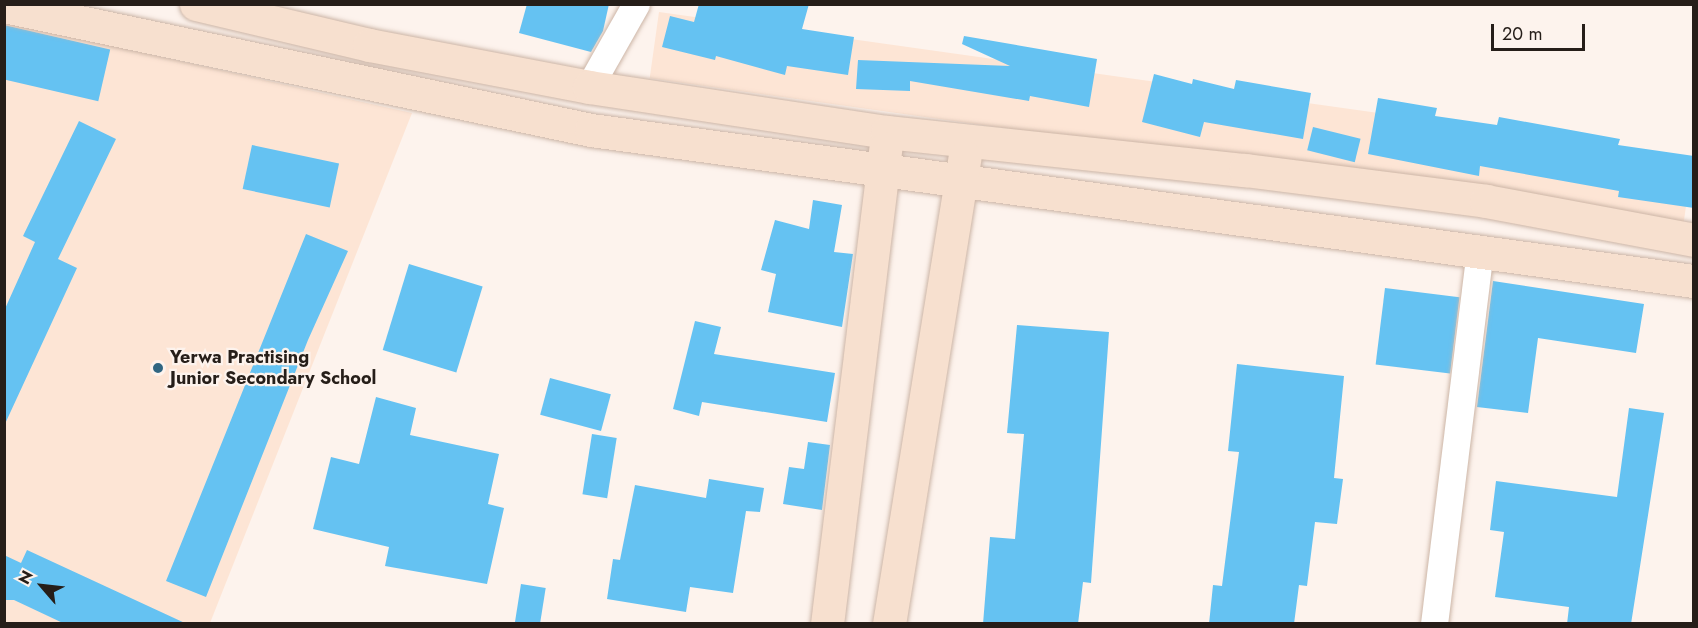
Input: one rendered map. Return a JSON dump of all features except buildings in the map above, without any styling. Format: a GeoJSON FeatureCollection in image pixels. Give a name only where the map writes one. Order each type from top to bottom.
{"type":"FeatureCollection","features":[{"type":"Feature","properties":{"kind":"main road"},"geometry":{"type":"LineString","coordinates":[[196,4],[262,12],[369,45],[590,87],[887,132],[968,139],[1486,201],[1694,240]]}},
{"type":"Feature","properties":{"kind":"main road"},"geometry":{"type":"LineString","coordinates":[[4,6],[591,130],[882,170],[962,178],[1231,219],[1694,281]]}},
{"type":"Feature","properties":{"kind":"main road"},"geometry":{"type":"LineString","coordinates":[[827,624],[887,132]]}},
{"type":"Feature","properties":{"kind":"main road"},"geometry":{"type":"LineString","coordinates":[[889,624],[968,139]]}},
{"type":"Feature","properties":{"kind":"street"},"geometry":{"type":"LineString","coordinates":[[590,87],[636,4]]}},
{"type":"Feature","properties":{"kind":"street"},"geometry":{"type":"LineString","coordinates":[[1434,624],[1480,252]]}},
{"type":"Feature","properties":{"kind":"shaded area"},"geometry":{"type":"Polygon","coordinates":[[[659,12],[1693,157],[1684,224],[650,78],[659,12]]]}},
{"type":"Feature","properties":{"kind":"shaded area","name":"Yerwa Practising Junior Secondary School"},"geometry":{"type":"Polygon","coordinates":[[[5,22],[412,113],[210,623],[5,624],[5,22]]]}},
{"type":"Feature","properties":{"kind":"place","name":"Yerwa Practising Junior Secondary School"},"geometry":{"type":"Point","coordinates":[158,368]}}]}
